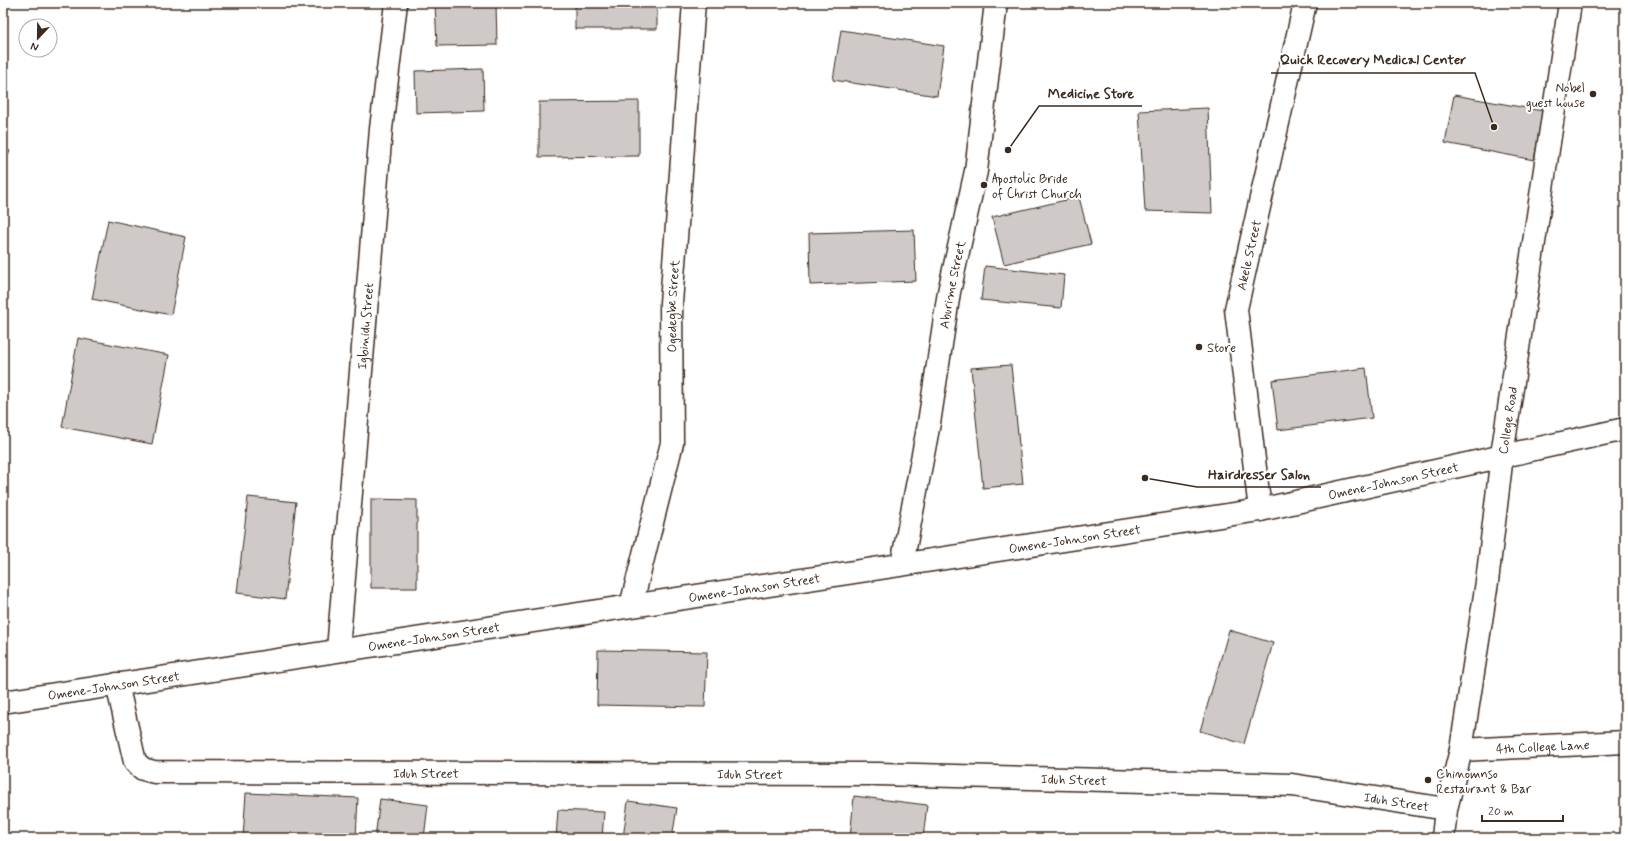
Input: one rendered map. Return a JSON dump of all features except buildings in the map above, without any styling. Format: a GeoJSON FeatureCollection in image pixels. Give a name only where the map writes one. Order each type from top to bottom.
{"type":"FeatureCollection","features":[{"type":"Feature","properties":{"kind":"street","name":"Igbinidu Street"},"geometry":{"type":"LineString","coordinates":[[338,650],[381,129],[396,3]]}},
{"type":"Feature","properties":{"kind":"street","name":"Ogedegbe Street"},"geometry":{"type":"LineString","coordinates":[[631,606],[672,443],[671,303],[694,3]]}},
{"type":"Feature","properties":{"kind":"street","name":"Aburime Street"},"geometry":{"type":"LineString","coordinates":[[902,564],[929,424],[949,292],[976,171],[996,3]]}},
{"type":"Feature","properties":{"kind":"street","name":"Akele Street"},"geometry":{"type":"LineString","coordinates":[[1260,510],[1236,309],[1305,3]]}},
{"type":"Feature","properties":{"kind":"street","name":"College Road"},"geometry":{"type":"LineString","coordinates":[[1443,838],[1446,809],[1461,750],[1487,582],[1502,455],[1570,3]]}},
{"type":"Feature","properties":{"kind":"street","name":"Omene-Johnson Street"},"geometry":{"type":"LineString","coordinates":[[3,702],[1260,510],[1502,455],[1625,429]]}},
{"type":"Feature","properties":{"kind":"street","name":"Iduh Street"},"geometry":{"type":"LineString","coordinates":[[117,684],[135,762],[143,770],[154,772],[878,774],[1292,785],[1446,809]]}},
{"type":"Feature","properties":{"kind":"street","name":"4th College Lane"},"geometry":{"type":"LineString","coordinates":[[1461,750],[1625,742]]}},
{"type":"Feature","properties":{"kind":"place","name":"Nobel guest house"},"geometry":{"type":"Point","coordinates":[1593,94]}},
{"type":"Feature","properties":{"kind":"place","name":"Quick Recovery Medical Center"},"geometry":{"type":"Point","coordinates":[1494,127]}},
{"type":"Feature","properties":{"kind":"place","name":"Medicine Store"},"geometry":{"type":"Point","coordinates":[1008,150]}},
{"type":"Feature","properties":{"kind":"place","name":"Apostolic Bride of Christ Church"},"geometry":{"type":"Point","coordinates":[984,185]}},
{"type":"Feature","properties":{"kind":"place","name":"Store"},"geometry":{"type":"Point","coordinates":[1199,347]}},
{"type":"Feature","properties":{"kind":"place","name":"Hairdresser Salon"},"geometry":{"type":"Point","coordinates":[1145,478]}},
{"type":"Feature","properties":{"kind":"place","name":"Chinomnso Restaurant & Bar"},"geometry":{"type":"Point","coordinates":[1428,780]}}]}
